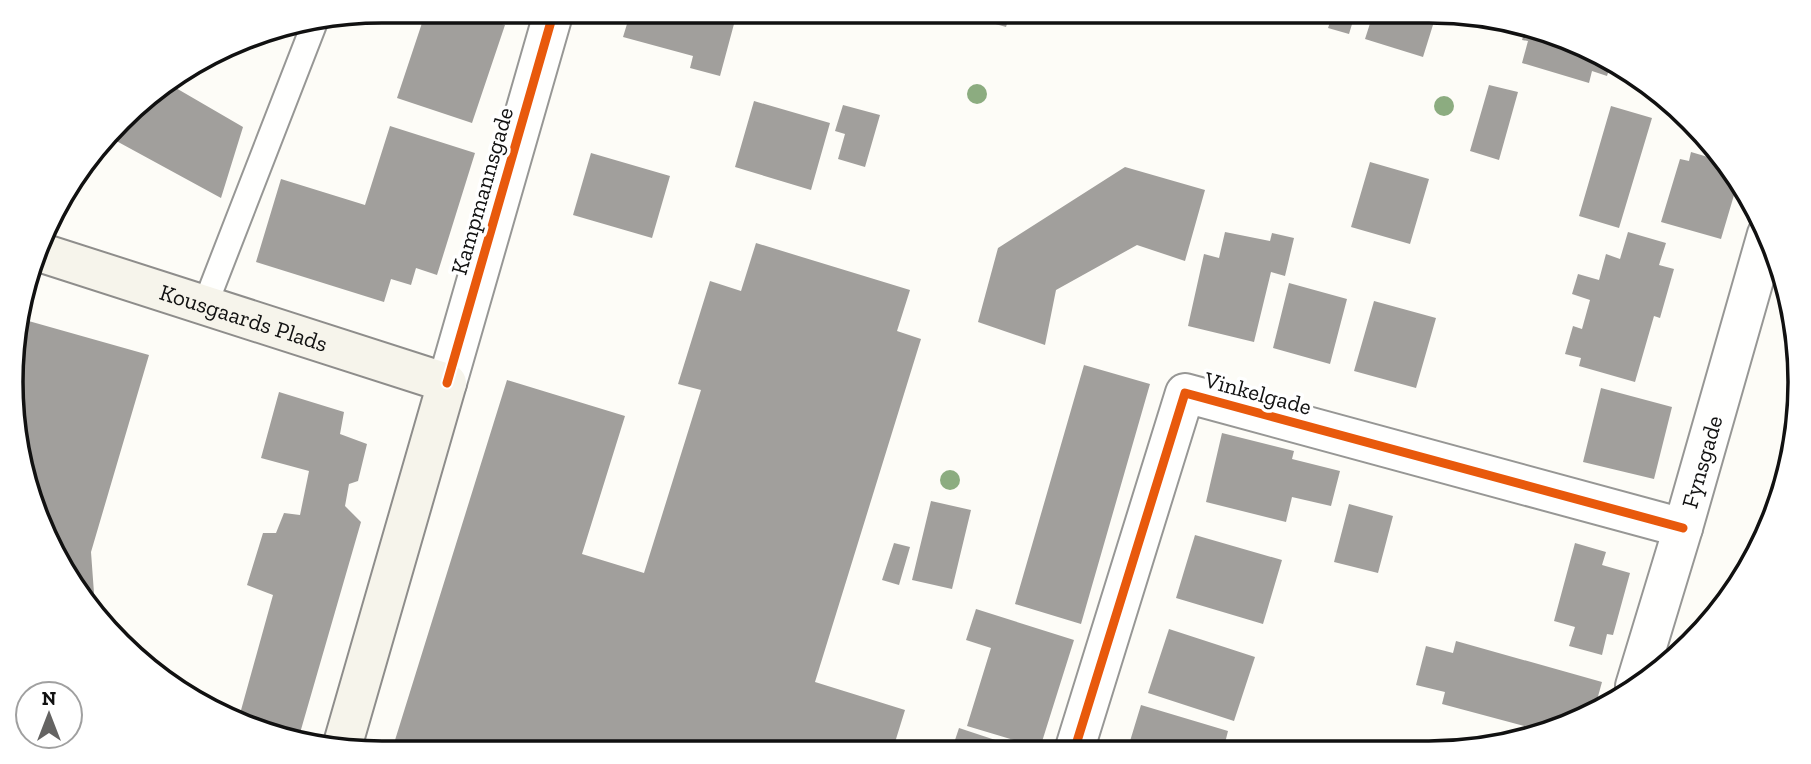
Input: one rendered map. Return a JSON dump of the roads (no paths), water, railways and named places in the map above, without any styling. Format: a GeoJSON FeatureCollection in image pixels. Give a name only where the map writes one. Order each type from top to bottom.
{"type":"FeatureCollection","features":[{"type":"Feature","properties":{"kind":"main road","name":"Kousgaards Plads"},"geometry":{"type":"LineString","coordinates":[[47,254],[447,383]]}},
{"type":"Feature","properties":{"kind":"main road","name":"Kampmannsgade"},"geometry":{"type":"LineString","coordinates":[[344,739],[447,383]]}},
{"type":"Feature","properties":{"kind":"street","name":"Kampmannsgade"},"geometry":{"type":"LineString","coordinates":[[447,383],[550,23]]}},
{"type":"Feature","properties":{"kind":"street","name":"Fynsgade"},"geometry":{"type":"LineString","coordinates":[[1639,674],[1763,249]]}},
{"type":"Feature","properties":{"kind":"street","name":"Vinkelgade"},"geometry":{"type":"LineString","coordinates":[[1077,741],[1185,393],[1683,528]]}},
{"type":"Feature","properties":{"kind":"lane"},"geometry":{"type":"LineString","coordinates":[[205,305],[312,30]]}}]}
